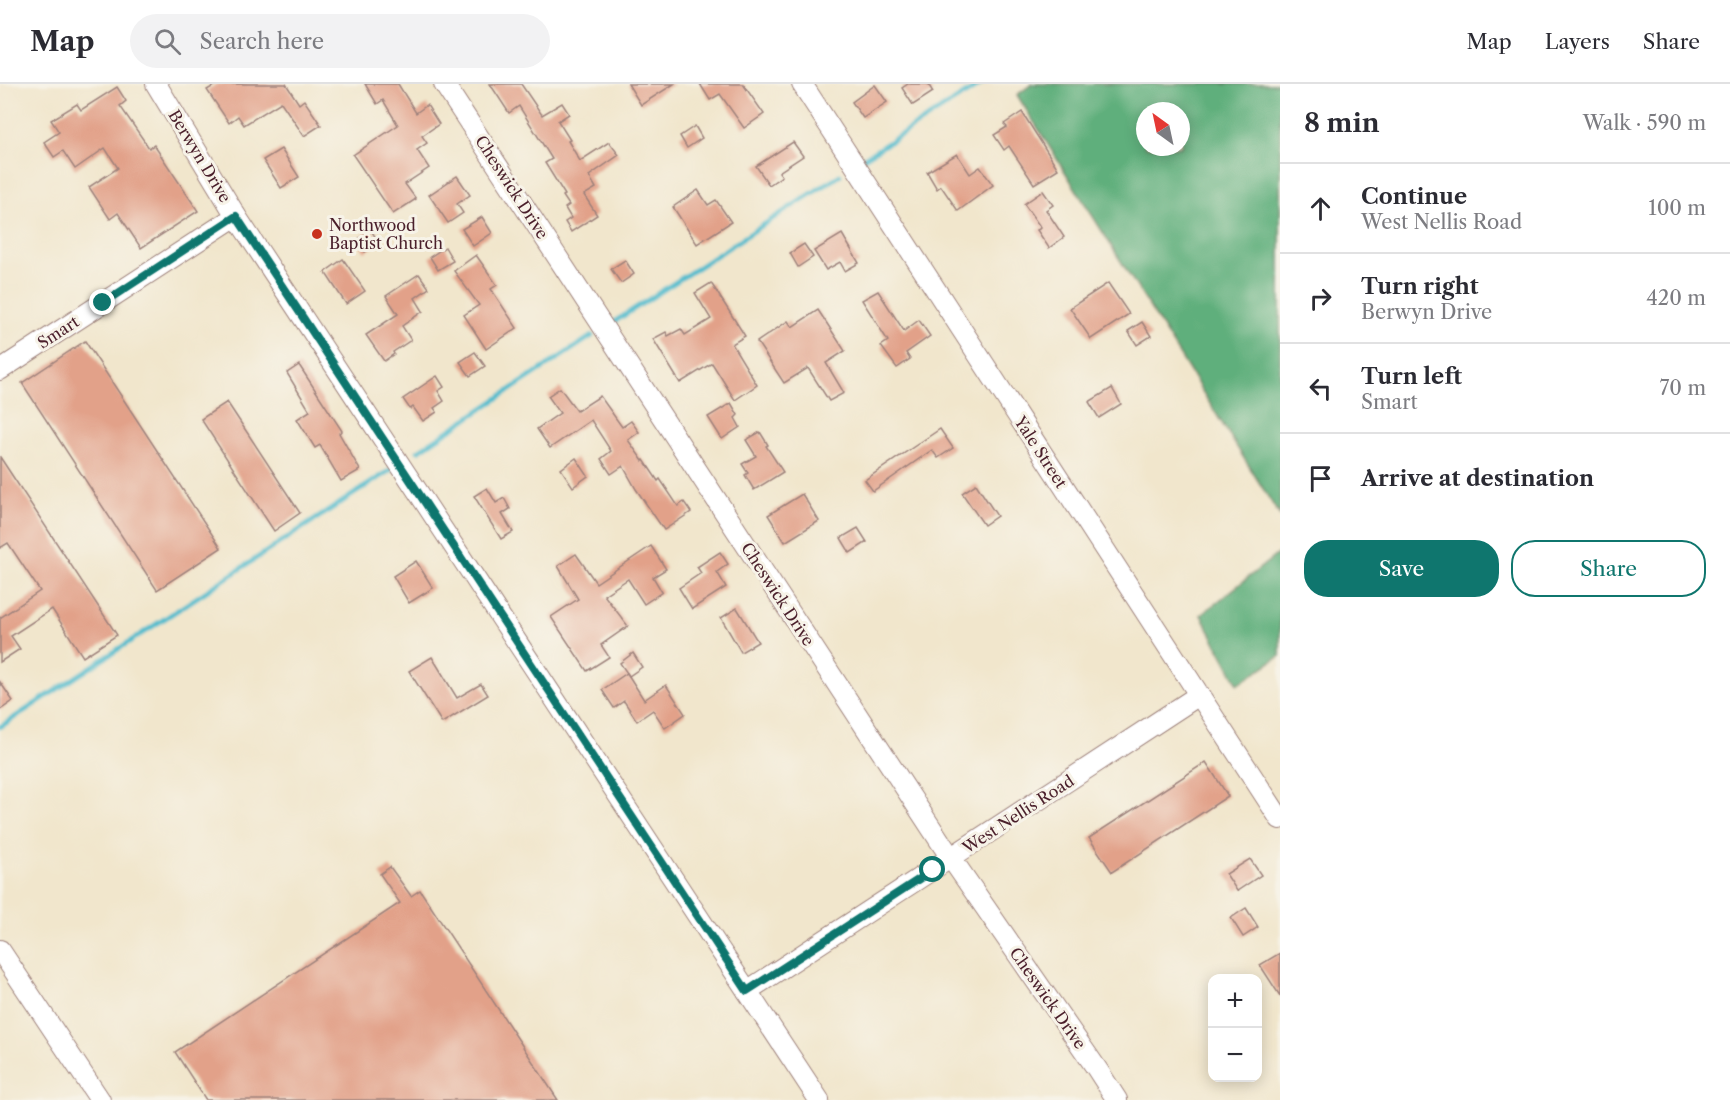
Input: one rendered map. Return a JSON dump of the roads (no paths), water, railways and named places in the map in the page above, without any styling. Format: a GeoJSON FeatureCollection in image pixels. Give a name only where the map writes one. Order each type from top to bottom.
{"type":"FeatureCollection","features":[{"type":"Feature","properties":{"kind":"street","name":"Berwyn Drive"},"geometry":{"type":"LineString","coordinates":[[156,84],[236,216],[819,1100]]}},
{"type":"Feature","properties":{"kind":"street","name":"Cheswick Drive"},"geometry":{"type":"LineString","coordinates":[[444,84],[951,858],[1117,1100]]}},
{"type":"Feature","properties":{"kind":"street","name":"Yale Street"},"geometry":{"type":"LineString","coordinates":[[802,84],[1280,819]]}},
{"type":"Feature","properties":{"kind":"street","name":"Smart"},"geometry":{"type":"LineString","coordinates":[[0,370],[236,216]]}},
{"type":"Feature","properties":{"kind":"street","name":"West Nellis Road"},"geometry":{"type":"LineString","coordinates":[[747,991],[1199,695]]}},
{"type":"Feature","properties":{"kind":"street"},"geometry":{"type":"LineString","coordinates":[[0,950],[100,1100]]}},
{"type":"Feature","properties":{"kind":"waterway"},"geometry":{"type":"LineString","coordinates":[[864,158],[981,84]]}},
{"type":"Feature","properties":{"kind":"waterway"},"geometry":{"type":"LineString","coordinates":[[614,322],[840,175]]}},
{"type":"Feature","properties":{"kind":"waterway"},"geometry":{"type":"LineString","coordinates":[[418,451],[592,336]]}},
{"type":"Feature","properties":{"kind":"waterway"},"geometry":{"type":"LineString","coordinates":[[0,727],[395,467]]}},
{"type":"Feature","properties":{"kind":"place","name":"Northwood Baptist Church"},"geometry":{"type":"Point","coordinates":[317,234]}}]}
